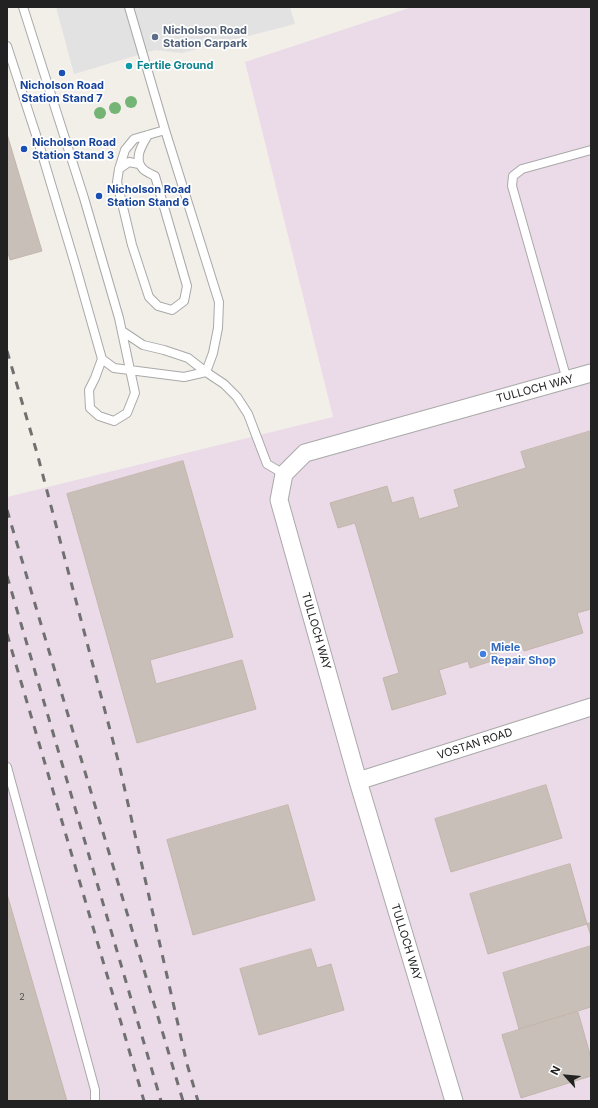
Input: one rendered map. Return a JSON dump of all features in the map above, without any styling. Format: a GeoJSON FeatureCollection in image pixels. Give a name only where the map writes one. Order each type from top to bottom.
{"type":"FeatureCollection","features":[{"type":"Feature","properties":{"kind":"street","name":"TULLOCH WAY"},"geometry":{"type":"LineString","coordinates":[[454,1101],[358,781],[279,500],[284,474],[305,453],[591,373]]}},
{"type":"Feature","properties":{"kind":"street","name":"VOSTAN ROAD"},"geometry":{"type":"LineString","coordinates":[[358,781],[591,707]]}},
{"type":"Feature","properties":{"kind":"lane"},"geometry":{"type":"LineString","coordinates":[[7,46],[39,144],[102,359],[96,378],[89,390],[90,408],[99,416],[114,421],[127,413],[135,393],[131,370],[122,331],[84,198],[23,7]]}},
{"type":"Feature","properties":{"kind":"lane"},"geometry":{"type":"LineString","coordinates":[[129,7],[165,130],[219,302],[218,328],[214,353],[206,372]]}},
{"type":"Feature","properties":{"kind":"lane"},"geometry":{"type":"LineString","coordinates":[[119,169],[129,162],[139,164],[155,176],[187,286],[184,301],[172,310],[158,306],[149,297],[132,245],[117,182],[119,169],[125,150],[134,139],[165,130]]}},
{"type":"Feature","properties":{"kind":"lane"},"geometry":{"type":"LineString","coordinates":[[139,164],[139,154],[148,135]]}},
{"type":"Feature","properties":{"kind":"lane"},"geometry":{"type":"LineString","coordinates":[[567,380],[512,186],[513,176],[522,169],[591,150]]}},
{"type":"Feature","properties":{"kind":"lane"},"geometry":{"type":"LineString","coordinates":[[122,331],[143,345],[188,358],[224,384],[237,397],[248,414],[266,464],[284,474]]}},
{"type":"Feature","properties":{"kind":"lane"},"geometry":{"type":"LineString","coordinates":[[102,359],[114,368],[184,377],[206,372]]}},
{"type":"Feature","properties":{"kind":"lane"},"geometry":{"type":"LineString","coordinates":[[7,767],[95,1090],[95,1101]]}},
{"type":"Feature","properties":{"kind":"shaded area","name":"Nicholson Road Station Carpark"},"geometry":{"type":"Polygon","coordinates":[[[56,7],[290,7],[295,24],[182,53],[155,50],[74,74],[56,7]]]}},
{"type":"Feature","properties":{"kind":"shaded area"},"geometry":{"type":"Polygon","coordinates":[[[412,7],[591,7],[591,1101],[7,1101],[7,497],[333,417],[245,62],[412,7]]]}},
{"type":"Feature","properties":{"kind":"building"},"geometry":{"type":"Polygon","coordinates":[[[7,134],[42,251],[10,260],[7,250],[7,134]]]}},
{"type":"Feature","properties":{"kind":"building"},"geometry":{"type":"Polygon","coordinates":[[[591,431],[591,609],[577,613],[583,633],[524,651],[522,646],[496,653],[498,659],[470,668],[468,661],[439,670],[446,694],[392,710],[383,678],[399,673],[355,523],[338,528],[330,503],[387,486],[392,503],[413,497],[419,519],[459,507],[454,490],[526,468],[521,452],[591,431]]]}},
{"type":"Feature","properties":{"kind":"building"},"geometry":{"type":"Polygon","coordinates":[[[183,461],[233,637],[150,660],[156,684],[242,660],[256,709],[137,743],[67,494],[183,461]]]}},
{"type":"Feature","properties":{"kind":"building"},"geometry":{"type":"Polygon","coordinates":[[[546,785],[562,838],[451,872],[435,819],[546,785]]]}},
{"type":"Feature","properties":{"kind":"building"},"geometry":{"type":"Polygon","coordinates":[[[288,805],[315,900],[193,935],[167,840],[288,805]]]}},
{"type":"Feature","properties":{"kind":"building"},"geometry":{"type":"Polygon","coordinates":[[[570,864],[587,924],[488,954],[470,894],[570,864]]]}},
{"type":"Feature","properties":{"kind":"building"},"geometry":{"type":"Polygon","coordinates":[[[7,894],[67,1101],[7,1101],[7,894]]]}},
{"type":"Feature","properties":{"kind":"building"},"geometry":{"type":"Polygon","coordinates":[[[591,923],[591,936],[587,924],[591,923]]]}},
{"type":"Feature","properties":{"kind":"building"},"geometry":{"type":"Polygon","coordinates":[[[591,946],[591,1007],[519,1029],[503,973],[591,946]]]}},
{"type":"Feature","properties":{"kind":"building"},"geometry":{"type":"Polygon","coordinates":[[[311,949],[317,968],[331,964],[344,1010],[259,1035],[240,969],[311,949]]]}},
{"type":"Feature","properties":{"kind":"building"},"geometry":{"type":"Polygon","coordinates":[[[578,1012],[591,1058],[591,1076],[521,1098],[502,1035],[578,1012]]]}},
{"type":"Feature","properties":{"kind":"railway"},"geometry":{"type":"LineString","coordinates":[[7,351],[37,453],[119,764],[187,1064],[198,1101]]}},
{"type":"Feature","properties":{"kind":"railway"},"geometry":{"type":"LineString","coordinates":[[7,510],[183,1101]]}},
{"type":"Feature","properties":{"kind":"railway"},"geometry":{"type":"LineString","coordinates":[[7,576],[161,1101]]}},
{"type":"Feature","properties":{"kind":"railway"},"geometry":{"type":"LineString","coordinates":[[7,634],[144,1101]]}},
{"type":"Feature","properties":{"kind":"place","name":"Nicholson Road Station Carpark"},"geometry":{"type":"Point","coordinates":[155,37]}},
{"type":"Feature","properties":{"kind":"place","name":"Fertile Ground"},"geometry":{"type":"Point","coordinates":[129,66]}},
{"type":"Feature","properties":{"kind":"place","name":"Nicholson Road Station Stand 7"},"geometry":{"type":"Point","coordinates":[62,73]}},
{"type":"Feature","properties":{"kind":"place","name":"Nicholson Road Station Stand 3"},"geometry":{"type":"Point","coordinates":[24,149]}},
{"type":"Feature","properties":{"kind":"place","name":"Nicholson Road Station Stand 6"},"geometry":{"type":"Point","coordinates":[99,196]}},
{"type":"Feature","properties":{"kind":"place","name":"Miele Repair Shop"},"geometry":{"type":"Point","coordinates":[483,654]}}]}
